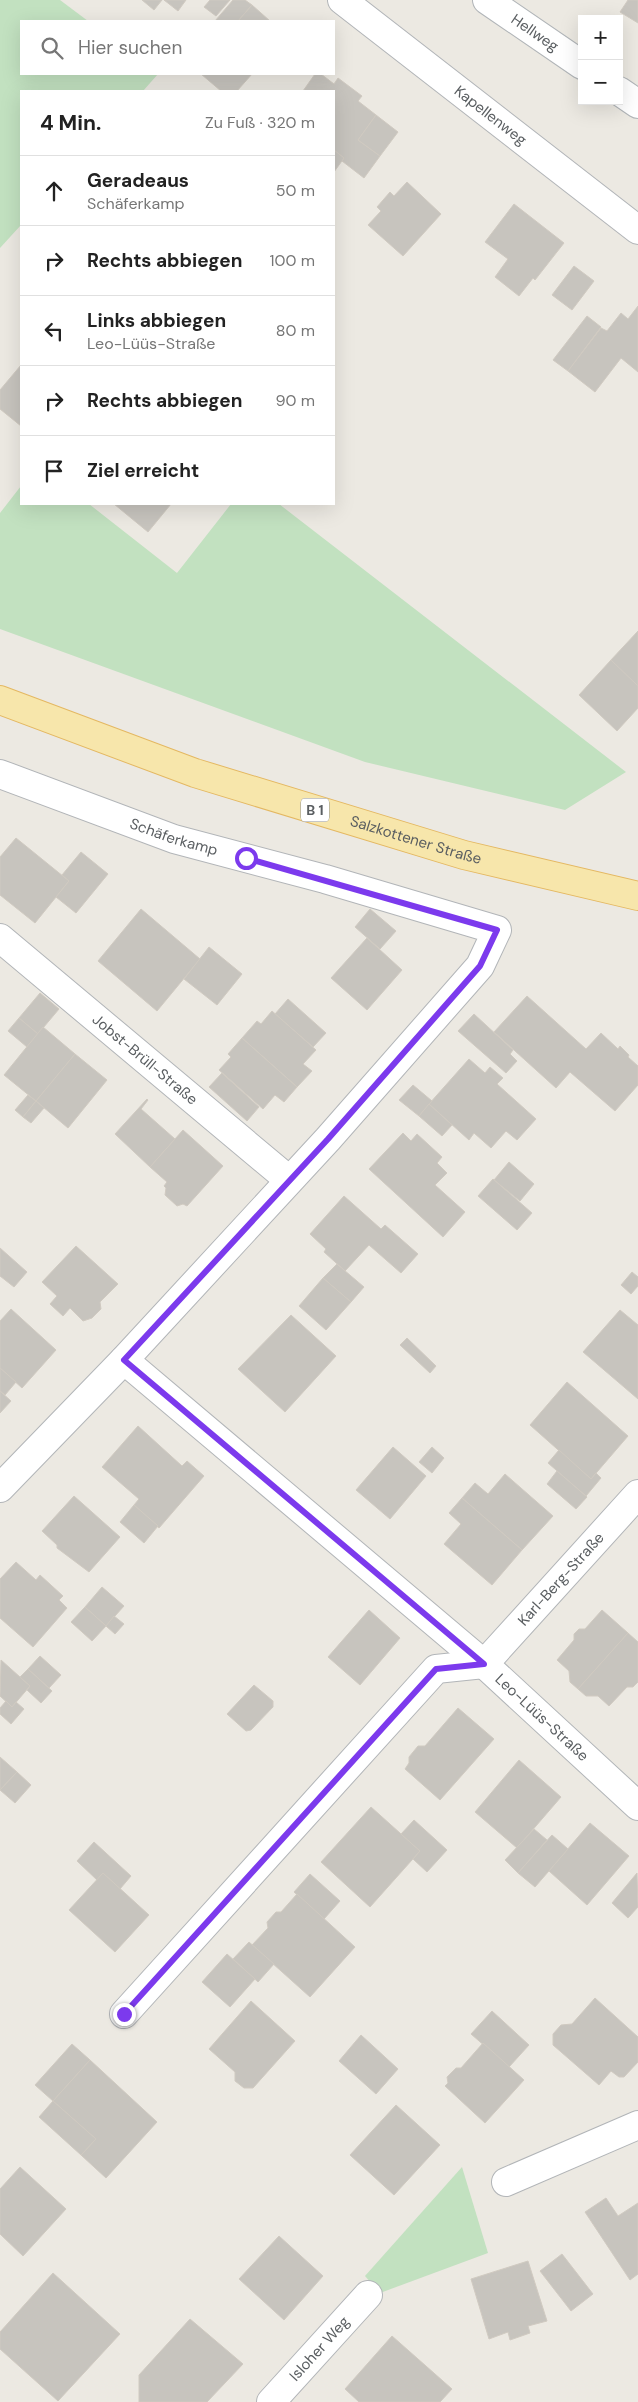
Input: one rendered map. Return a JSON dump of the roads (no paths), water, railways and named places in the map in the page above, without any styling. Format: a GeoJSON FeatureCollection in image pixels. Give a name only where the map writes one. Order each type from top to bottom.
{"type":"FeatureCollection","features":[{"type":"Feature","properties":{"kind":"main road","name":"Salzkottener Straße"},"geometry":{"type":"LineString","coordinates":[[0,700],[205,776],[464,855],[638,896]]}},
{"type":"Feature","properties":{"kind":"street","name":"Kapellenweg"},"geometry":{"type":"LineString","coordinates":[[342,0],[638,230]]}},
{"type":"Feature","properties":{"kind":"street","name":"Hellweg"},"geometry":{"type":"LineString","coordinates":[[487,0],[578,62]]}},
{"type":"Feature","properties":{"kind":"street"},"geometry":{"type":"LineString","coordinates":[[623,94],[638,104]]}},
{"type":"Feature","properties":{"kind":"street","name":"Schäferkamp"},"geometry":{"type":"LineString","coordinates":[[0,774],[174,838],[325,879],[497,930],[480,966],[328,1139],[289,1180]]}},
{"type":"Feature","properties":{"kind":"street","name":"Jobst-Brüll-Straße"},"geometry":{"type":"LineString","coordinates":[[0,938],[289,1180]]}},
{"type":"Feature","properties":{"kind":"street"},"geometry":{"type":"LineString","coordinates":[[0,1488],[124,1360],[289,1180]]}},
{"type":"Feature","properties":{"kind":"street","name":"Leo-Lüüs-Straße"},"geometry":{"type":"LineString","coordinates":[[124,1360],[484,1664],[638,1806]]}},
{"type":"Feature","properties":{"kind":"street","name":"Karl-Berg-Straße"},"geometry":{"type":"LineString","coordinates":[[484,1664],[638,1494]]}},
{"type":"Feature","properties":{"kind":"street"},"geometry":{"type":"LineString","coordinates":[[124,2014],[436,1669],[484,1664]]}},
{"type":"Feature","properties":{"kind":"street"},"geometry":{"type":"LineString","coordinates":[[506,2182],[638,2125]]}},
{"type":"Feature","properties":{"kind":"street","name":"Isloher Weg"},"geometry":{"type":"LineString","coordinates":[[271,2402],[368,2295]]}}]}
